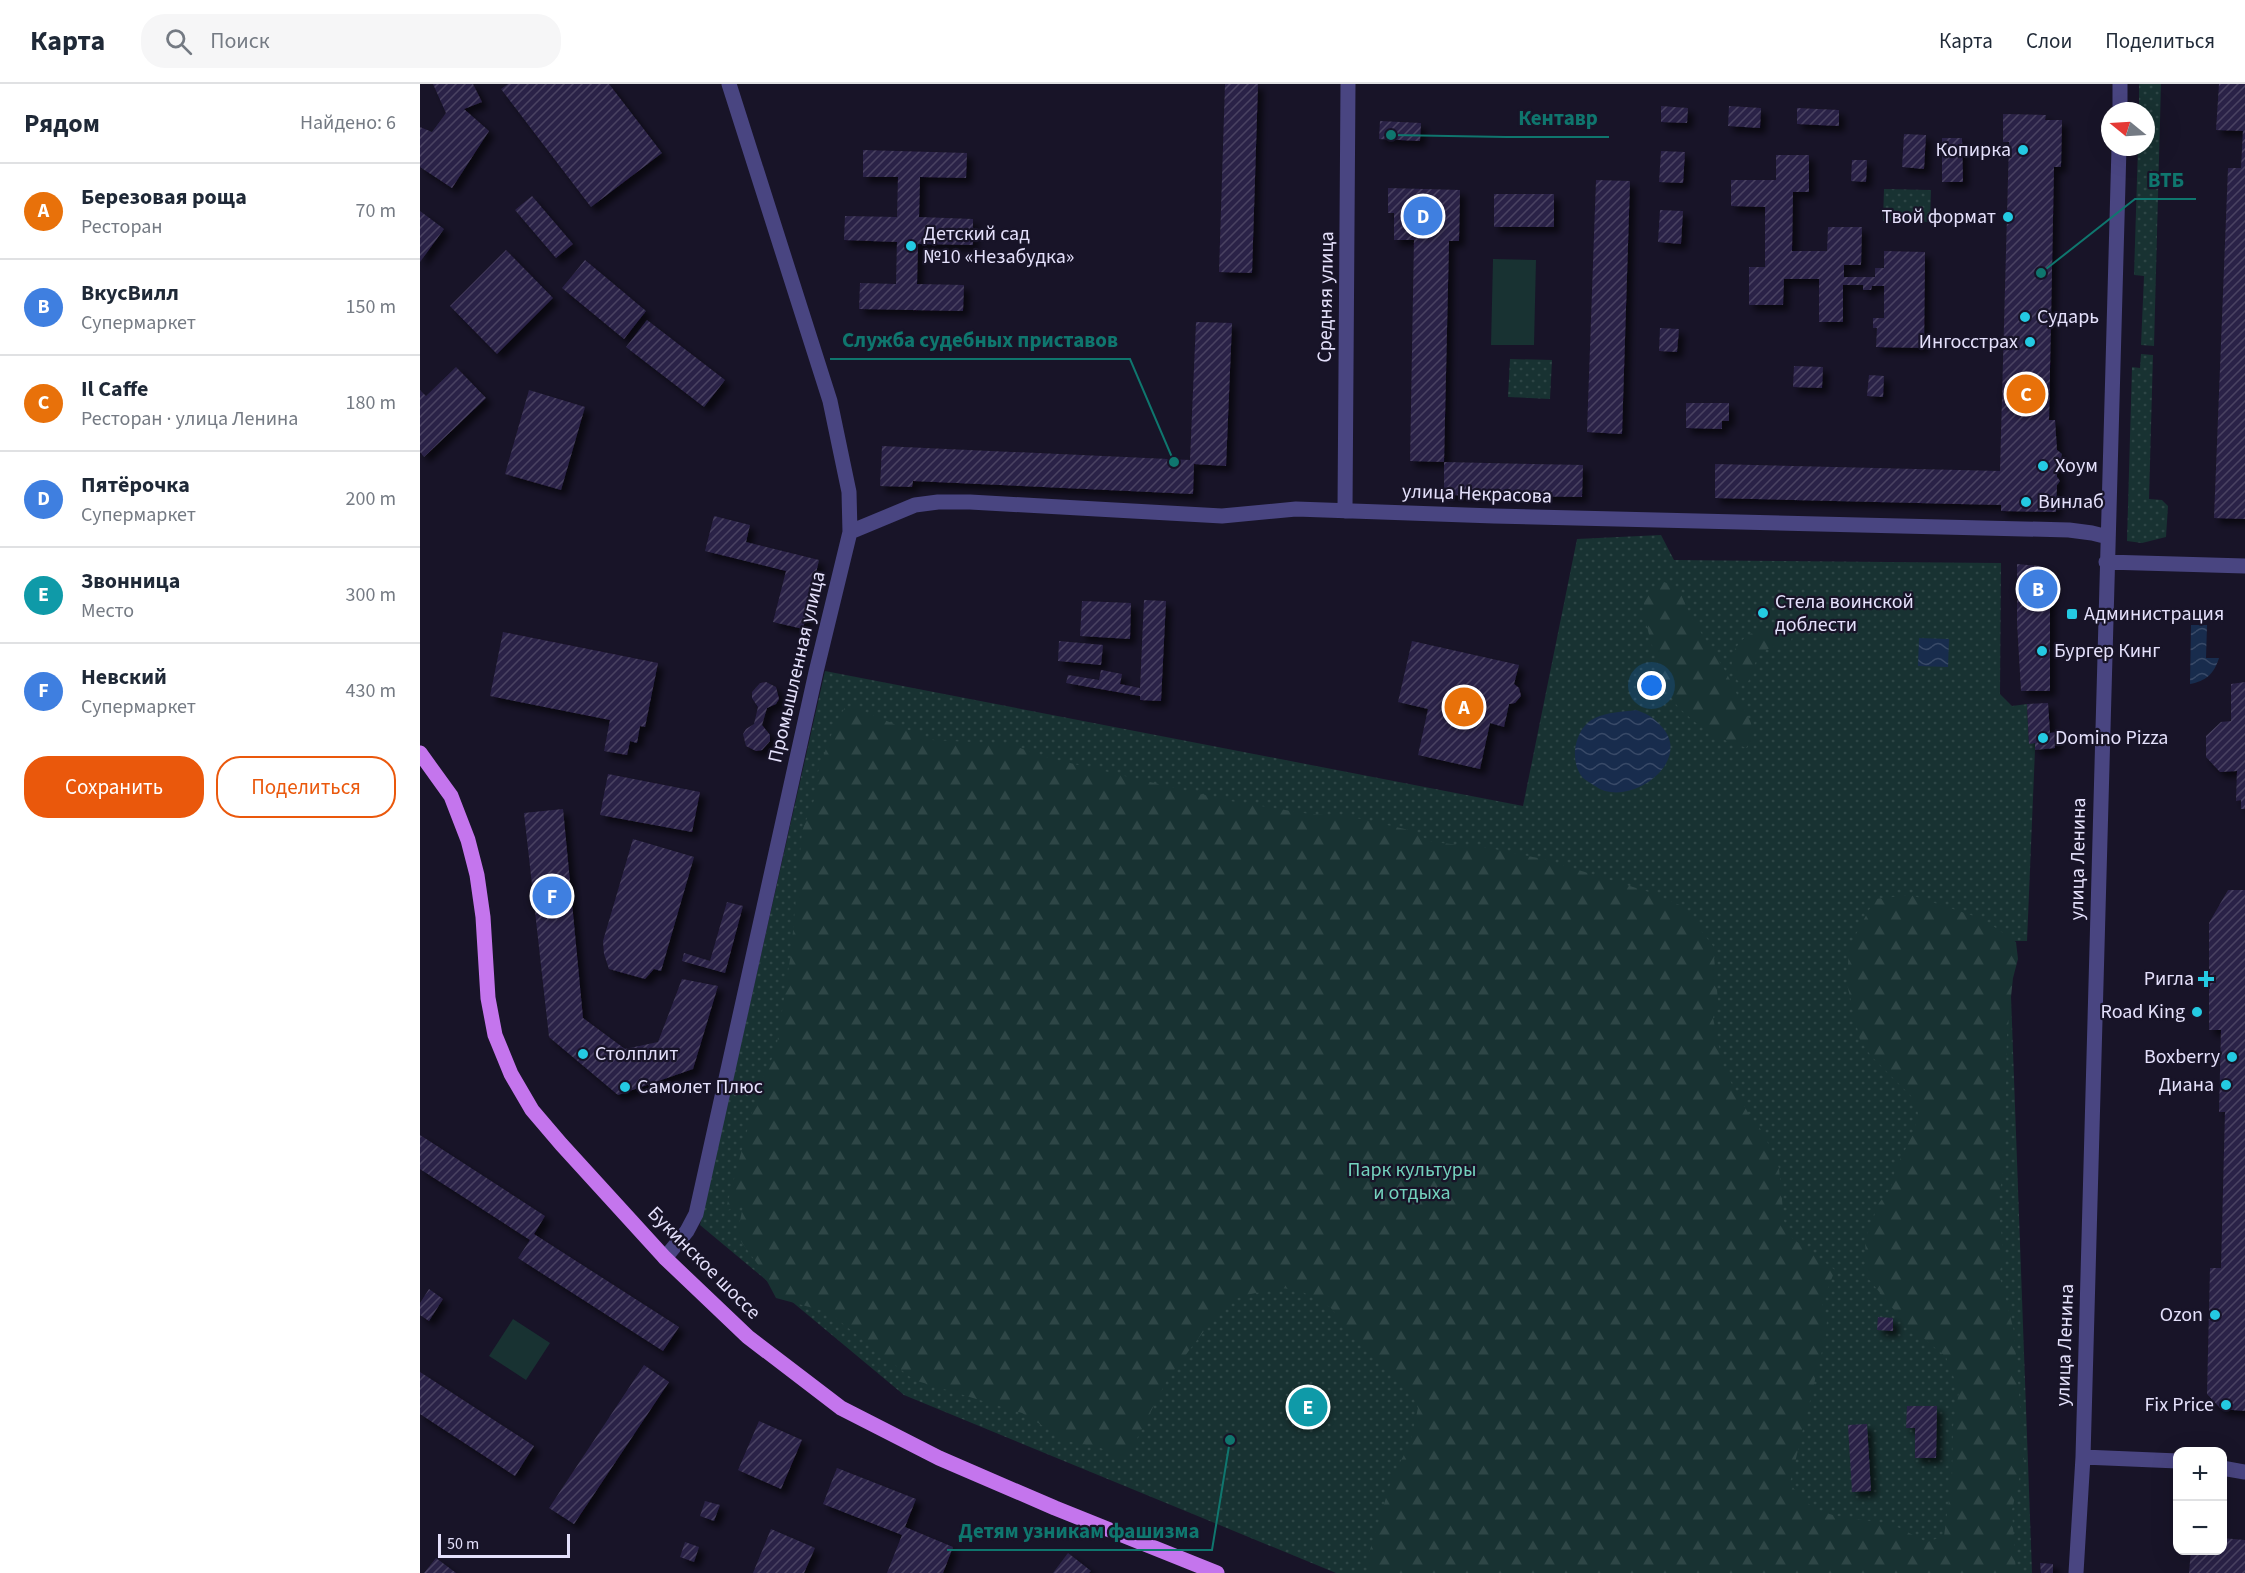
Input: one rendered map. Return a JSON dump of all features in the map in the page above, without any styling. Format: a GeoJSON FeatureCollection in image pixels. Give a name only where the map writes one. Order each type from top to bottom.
{"type":"FeatureCollection","features":[{"type":"Feature","properties":{"kind":"main road","name":"Букинское шоссе"},"geometry":{"type":"LineString","coordinates":[[420,753],[452,796],[468,840],[477,875],[483,917],[488,998],[495,1035],[511,1074],[532,1110],[665,1258],[748,1337],[841,1408],[939,1458],[1055,1508],[1217,1573]]}},
{"type":"Feature","properties":{"kind":"street","name":"Промышленная улица"},"geometry":{"type":"LineString","coordinates":[[665,1258],[687,1231],[696,1214],[816,672],[850,532],[849,492],[830,401],[729,84]]}},
{"type":"Feature","properties":{"kind":"street","name":"Средняя улица"},"geometry":{"type":"LineString","coordinates":[[1345,511],[1348,84]]}},
{"type":"Feature","properties":{"kind":"street"},"geometry":{"type":"LineString","coordinates":[[2120,84],[2120,102]]}},
{"type":"Feature","properties":{"kind":"street","name":"улица Ленина"},"geometry":{"type":"LineString","coordinates":[[2076,1573],[2083,1457],[2119,156]]}},
{"type":"Feature","properties":{"kind":"street","name":"улица Некрасова"},"geometry":{"type":"LineString","coordinates":[[850,532],[915,505],[970,502],[1222,516],[1282,509],[2069,530],[2108,537]]}},
{"type":"Feature","properties":{"kind":"street"},"geometry":{"type":"LineString","coordinates":[[2106,562],[2245,566]]}},
{"type":"Feature","properties":{"kind":"street"},"geometry":{"type":"LineString","coordinates":[[2083,1457],[2173,1461]]}},
{"type":"Feature","properties":{"kind":"street"},"geometry":{"type":"LineString","coordinates":[[2227,1469],[2245,1472]]}},
{"type":"Feature","properties":{"kind":"green space"},"geometry":{"type":"Polygon","coordinates":[[[2139,84],[2161,84],[2154,346],[2141,345],[2144,276],[2134,275],[2138,156],[2155,156],[2155,102],[2139,102],[2139,84]]]}},
{"type":"Feature","properties":{"kind":"green space"},"geometry":{"type":"Polygon","coordinates":[[[1884,189],[1931,190],[1930,222],[1883,221],[1884,189]]]}},
{"type":"Feature","properties":{"kind":"green space"},"geometry":{"type":"Polygon","coordinates":[[[1493,259],[1536,260],[1534,345],[1491,345],[1493,259]]]}},
{"type":"Feature","properties":{"kind":"green space"},"geometry":{"type":"Polygon","coordinates":[[[2141,354],[2153,355],[2149,499],[2162,500],[2168,506],[2166,537],[2142,543],[2127,541],[2132,367],[2140,368],[2141,354]]]}},
{"type":"Feature","properties":{"kind":"green space"},"geometry":{"type":"Polygon","coordinates":[[[1510,359],[1552,360],[1550,399],[1508,397],[1510,359]]]}},
{"type":"Feature","properties":{"kind":"green space","name":"Парк культуры и отдыха"},"geometry":{"type":"Polygon","coordinates":[[[1661,535],[1674,560],[2001,563],[2000,694],[2012,706],[2027,704],[2029,743],[2035,743],[2027,941],[2009,941],[2032,1573],[1336,1573],[904,1395],[700,1225],[825,671],[1523,806],[1577,539],[1661,535]]]}},
{"type":"Feature","properties":{"kind":"green space"},"geometry":{"type":"Polygon","coordinates":[[[1664,582],[1679,590],[1691,617],[1726,672],[1751,723],[1753,741],[1747,748],[1707,731],[1676,705],[1672,698],[1652,647],[1644,604],[1645,596],[1649,591],[1664,582]]]}},
{"type":"Feature","properties":{"kind":"green space"},"geometry":{"type":"Polygon","coordinates":[[[1786,630],[1793,633],[1791,641],[1772,647],[1759,655],[1748,682],[1739,682],[1732,668],[1732,661],[1737,646],[1742,640],[1759,631],[1786,630]]]}},
{"type":"Feature","properties":{"kind":"green space","name":"Парк культуры и отдыха"},"geometry":{"type":"Polygon","coordinates":[[[846,706],[932,740],[1009,744],[1045,757],[1230,801],[1310,814],[1352,817],[1409,830],[1432,842],[1489,848],[1543,859],[1649,892],[1682,906],[1713,946],[1718,1001],[1713,1018],[1724,1070],[1751,1118],[1763,1132],[1779,1168],[1784,1221],[1792,1238],[1835,1270],[1822,1303],[1827,1321],[1825,1339],[1790,1483],[1800,1496],[1821,1511],[1846,1518],[1889,1524],[1927,1542],[1944,1536],[1952,1478],[1953,1426],[1959,1391],[1946,1357],[1904,1322],[1867,1277],[1865,1240],[1879,1203],[1891,1188],[1895,1170],[1914,1132],[1918,1113],[1911,1096],[1871,1056],[1860,1040],[1847,984],[1849,947],[1875,899],[1911,895],[1983,919],[2016,942],[2018,959],[2013,978],[2007,1035],[2004,1166],[1998,1203],[2004,1257],[1999,1274],[2014,1331],[2024,1458],[2012,1510],[2016,1573],[1375,1573],[1366,1563],[1393,1475],[1410,1444],[1418,1408],[1410,1391],[1368,1352],[1330,1307],[1299,1290],[1281,1288],[1229,1301],[1168,1378],[1127,1458],[1116,1457],[1101,1448],[1067,1441],[1022,1413],[914,1380],[828,1312],[776,1298],[759,1266],[737,1236],[744,1201],[725,1212],[760,1083],[776,1050],[791,953],[802,831],[816,795],[817,775],[823,757],[836,722],[846,706]]]}},
{"type":"Feature","properties":{"kind":"green space"},"geometry":{"type":"Polygon","coordinates":[[[513,1319],[550,1343],[526,1380],[489,1356],[513,1319]]]}},
{"type":"Feature","properties":{"kind":"water"},"geometry":{"type":"Polygon","coordinates":[[[2191,625],[2207,625],[2206,658],[2219,658],[2209,676],[2190,684],[2191,625]]]}},
{"type":"Feature","properties":{"kind":"water"},"geometry":{"type":"Polygon","coordinates":[[[1919,638],[1949,639],[1948,667],[1918,666],[1919,638]]]}},
{"type":"Feature","properties":{"kind":"water"},"geometry":{"type":"Polygon","coordinates":[[[1636,710],[1656,721],[1670,741],[1670,754],[1664,767],[1653,779],[1624,792],[1609,792],[1595,786],[1583,778],[1578,771],[1575,754],[1578,736],[1588,722],[1595,718],[1636,710]]]}},
{"type":"Feature","properties":{"kind":"building"},"geometry":{"type":"Polygon","coordinates":[[[433,84],[473,84],[482,102],[464,109],[489,131],[452,188],[420,167],[420,127],[432,132],[446,113],[433,84]]]}},
{"type":"Feature","properties":{"kind":"building"},"geometry":{"type":"Polygon","coordinates":[[[508,84],[609,84],[662,153],[591,207],[501,89],[508,84]]]}},
{"type":"Feature","properties":{"kind":"building"},"geometry":{"type":"Polygon","coordinates":[[[1225,84],[1258,84],[1252,273],[1219,272],[1225,84]]]}},
{"type":"Feature","properties":{"kind":"building"},"geometry":{"type":"Polygon","coordinates":[[[2219,84],[2245,84],[2245,519],[2214,518],[2228,168],[2241,168],[2243,131],[2216,130],[2219,84]]]}},
{"type":"Feature","properties":{"kind":"building"},"geometry":{"type":"Polygon","coordinates":[[[1661,106],[1688,108],[1687,123],[1661,122],[1661,106]]]}},
{"type":"Feature","properties":{"kind":"building"},"geometry":{"type":"Polygon","coordinates":[[[1729,106],[1761,108],[1760,128],[1728,126],[1729,106]]]}},
{"type":"Feature","properties":{"kind":"building"},"geometry":{"type":"Polygon","coordinates":[[[1797,108],[1839,110],[1839,126],[1797,124],[1797,108]]]}},
{"type":"Feature","properties":{"kind":"building"},"geometry":{"type":"Polygon","coordinates":[[[2003,114],[2046,115],[2045,120],[2062,120],[2061,167],[2054,167],[2049,420],[2055,420],[2057,450],[2062,454],[2057,460],[2057,477],[2060,481],[2057,485],[2056,512],[2001,511],[2001,505],[1715,498],[1715,464],[2000,471],[2009,142],[2003,142],[2003,114]]]}},
{"type":"Feature","properties":{"kind":"building"},"geometry":{"type":"Polygon","coordinates":[[[1380,121],[1421,123],[1420,141],[1379,139],[1380,121]]]}},
{"type":"Feature","properties":{"kind":"building"},"geometry":{"type":"Polygon","coordinates":[[[1904,134],[1926,135],[1924,169],[1902,167],[1904,134]]]}},
{"type":"Feature","properties":{"kind":"building"},"geometry":{"type":"Polygon","coordinates":[[[1942,138],[1962,138],[1963,182],[1942,182],[1942,138]]]}},
{"type":"Feature","properties":{"kind":"building"},"geometry":{"type":"Polygon","coordinates":[[[863,150],[967,153],[966,178],[920,177],[919,217],[973,219],[973,245],[918,244],[917,284],[964,285],[963,311],[859,309],[860,283],[896,284],[897,242],[844,240],[845,216],[897,217],[898,177],[863,177],[863,150]]]}},
{"type":"Feature","properties":{"kind":"building"},"geometry":{"type":"Polygon","coordinates":[[[1661,151],[1685,152],[1683,183],[1659,182],[1661,151]]]}},
{"type":"Feature","properties":{"kind":"building"},"geometry":{"type":"Polygon","coordinates":[[[1776,155],[1809,155],[1809,192],[1793,192],[1792,251],[1827,251],[1828,227],[1862,227],[1861,265],[1844,265],[1844,277],[1875,277],[1875,268],[1884,268],[1884,251],[1925,252],[1924,348],[1876,347],[1877,328],[1873,328],[1873,318],[1884,318],[1884,286],[1872,286],[1871,290],[1863,290],[1863,285],[1843,285],[1843,322],[1819,322],[1819,279],[1784,279],[1783,305],[1749,305],[1749,267],[1765,267],[1765,207],[1731,206],[1731,180],[1776,180],[1776,155]]]}},
{"type":"Feature","properties":{"kind":"building"},"geometry":{"type":"Polygon","coordinates":[[[1852,160],[1867,160],[1866,182],[1851,181],[1852,160]]]}},
{"type":"Feature","properties":{"kind":"building"},"geometry":{"type":"Polygon","coordinates":[[[1596,180],[1630,181],[1622,434],[1587,432],[1596,180]]]}},
{"type":"Feature","properties":{"kind":"building"},"geometry":{"type":"Polygon","coordinates":[[[1388,188],[1460,190],[1459,241],[1449,241],[1444,462],[1410,461],[1414,240],[1394,240],[1394,213],[1388,213],[1388,188]]]}},
{"type":"Feature","properties":{"kind":"building"},"geometry":{"type":"Polygon","coordinates":[[[1494,194],[1554,194],[1554,227],[1494,227],[1494,194]]]}},
{"type":"Feature","properties":{"kind":"building"},"geometry":{"type":"Polygon","coordinates":[[[532,196],[573,244],[556,258],[515,210],[532,196]]]}},
{"type":"Feature","properties":{"kind":"building"},"geometry":{"type":"Polygon","coordinates":[[[1660,210],[1683,211],[1681,244],[1658,242],[1660,210]]]}},
{"type":"Feature","properties":{"kind":"building"},"geometry":{"type":"Polygon","coordinates":[[[420,211],[444,229],[420,262],[420,211]]]}},
{"type":"Feature","properties":{"kind":"building"},"geometry":{"type":"Polygon","coordinates":[[[506,250],[553,298],[497,354],[450,306],[506,250]]]}},
{"type":"Feature","properties":{"kind":"building"},"geometry":{"type":"Polygon","coordinates":[[[585,260],[646,311],[624,339],[562,288],[585,260]]]}},
{"type":"Feature","properties":{"kind":"building"},"geometry":{"type":"Polygon","coordinates":[[[647,320],[725,380],[704,407],[626,347],[647,320]]]}},
{"type":"Feature","properties":{"kind":"building"},"geometry":{"type":"Polygon","coordinates":[[[1196,322],[1232,323],[1226,466],[1194,464],[1193,494],[913,481],[912,487],[880,486],[882,446],[1190,460],[1196,322]]]}},
{"type":"Feature","properties":{"kind":"building"},"geometry":{"type":"Polygon","coordinates":[[[1660,328],[1679,329],[1677,352],[1659,351],[1660,328]]]}},
{"type":"Feature","properties":{"kind":"building"},"geometry":{"type":"Polygon","coordinates":[[[1794,366],[1823,367],[1822,388],[1793,387],[1794,366]]]}},
{"type":"Feature","properties":{"kind":"building"},"geometry":{"type":"Polygon","coordinates":[[[456,367],[486,398],[424,457],[420,452],[420,390],[426,396],[456,367]]]}},
{"type":"Feature","properties":{"kind":"building"},"geometry":{"type":"Polygon","coordinates":[[[1869,375],[1884,376],[1883,397],[1867,396],[1869,375]]]}},
{"type":"Feature","properties":{"kind":"building"},"geometry":{"type":"Polygon","coordinates":[[[529,390],[585,407],[561,490],[505,474],[529,390]]]}},
{"type":"Feature","properties":{"kind":"building"},"geometry":{"type":"Polygon","coordinates":[[[1686,403],[1729,403],[1729,421],[1722,421],[1722,429],[1686,428],[1686,403]]]}},
{"type":"Feature","properties":{"kind":"building"},"geometry":{"type":"Polygon","coordinates":[[[1444,462],[1583,465],[1582,497],[1444,495],[1444,462]]]}},
{"type":"Feature","properties":{"kind":"building"},"geometry":{"type":"Polygon","coordinates":[[[714,516],[750,525],[746,542],[819,560],[803,629],[773,622],[786,571],[705,551],[714,516]]]}},
{"type":"Feature","properties":{"kind":"building"},"geometry":{"type":"Polygon","coordinates":[[[2017,564],[2040,566],[2047,571],[2050,578],[2050,691],[2021,691],[2017,623],[2017,564]]]}},
{"type":"Feature","properties":{"kind":"building"},"geometry":{"type":"Polygon","coordinates":[[[1144,600],[1166,601],[1161,701],[1140,700],[1140,696],[1066,683],[1068,675],[1099,680],[1101,670],[1122,674],[1120,684],[1140,688],[1144,600]]]}},
{"type":"Feature","properties":{"kind":"building"},"geometry":{"type":"Polygon","coordinates":[[[1082,601],[1131,603],[1130,639],[1080,636],[1082,601]]]}},
{"type":"Feature","properties":{"kind":"building"},"geometry":{"type":"Polygon","coordinates":[[[503,632],[658,663],[645,727],[640,726],[637,743],[630,741],[627,755],[604,751],[610,720],[490,696],[503,632]]]}},
{"type":"Feature","properties":{"kind":"building"},"geometry":{"type":"Polygon","coordinates":[[[1059,641],[1103,645],[1101,665],[1058,661],[1059,641]]]}},
{"type":"Feature","properties":{"kind":"building"},"geometry":{"type":"Polygon","coordinates":[[[1412,641],[1519,665],[1514,684],[1519,688],[1521,696],[1515,703],[1509,704],[1504,727],[1490,723],[1480,769],[1418,755],[1428,709],[1398,702],[1412,641]]]}},
{"type":"Feature","properties":{"kind":"building"},"geometry":{"type":"Polygon","coordinates":[[[766,682],[776,687],[779,699],[776,704],[767,708],[762,725],[770,735],[770,741],[762,750],[756,751],[746,746],[743,734],[754,724],[758,707],[752,698],[752,692],[760,683],[766,682]]]}},
{"type":"Feature","properties":{"kind":"building"},"geometry":{"type":"Polygon","coordinates":[[[2245,682],[2245,809],[2241,809],[2241,800],[2236,801],[2237,771],[2220,772],[2206,757],[2206,736],[2221,722],[2231,721],[2231,684],[2245,682]]]}},
{"type":"Feature","properties":{"kind":"building"},"geometry":{"type":"Polygon","coordinates":[[[2048,703],[2050,733],[2057,732],[2058,742],[2055,742],[2055,748],[2035,750],[2035,743],[2029,744],[2027,704],[2048,703]]]}},
{"type":"Feature","properties":{"kind":"building"},"geometry":{"type":"Polygon","coordinates":[[[608,774],[700,792],[692,832],[600,815],[608,774]]]}},
{"type":"Feature","properties":{"kind":"building"},"geometry":{"type":"Polygon","coordinates":[[[563,809],[583,1018],[625,1049],[658,1042],[682,979],[718,986],[693,1069],[618,1095],[549,1037],[524,813],[563,809]]]}},
{"type":"Feature","properties":{"kind":"building"},"geometry":{"type":"Polygon","coordinates":[[[633,839],[694,857],[661,971],[654,969],[645,979],[609,969],[604,954],[603,941],[633,839]]]}},
{"type":"Feature","properties":{"kind":"building"},"geometry":{"type":"Polygon","coordinates":[[[2228,890],[2245,890],[2245,1411],[2221,1409],[2207,1394],[2210,1268],[2221,1268],[2225,1112],[2219,1112],[2221,1030],[2209,1030],[2209,923],[2228,890]]]}},
{"type":"Feature","properties":{"kind":"building"},"geometry":{"type":"Polygon","coordinates":[[[727,902],[743,906],[725,973],[682,961],[684,953],[710,961],[727,902]]]}},
{"type":"Feature","properties":{"kind":"building"},"geometry":{"type":"Polygon","coordinates":[[[420,1135],[545,1216],[534,1234],[679,1327],[663,1351],[518,1258],[530,1240],[420,1169],[420,1135]]]}},
{"type":"Feature","properties":{"kind":"building"},"geometry":{"type":"Polygon","coordinates":[[[429,1289],[443,1299],[429,1321],[420,1315],[420,1303],[429,1289]]]}},
{"type":"Feature","properties":{"kind":"building"},"geometry":{"type":"Polygon","coordinates":[[[1878,1317],[1893,1318],[1893,1331],[1877,1330],[1878,1317]]]}},
{"type":"Feature","properties":{"kind":"building"},"geometry":{"type":"Polygon","coordinates":[[[644,1365],[669,1382],[574,1524],[549,1508],[644,1365]]]}},
{"type":"Feature","properties":{"kind":"building"},"geometry":{"type":"Polygon","coordinates":[[[420,1372],[534,1446],[515,1476],[420,1414],[420,1372]]]}},
{"type":"Feature","properties":{"kind":"building"},"geometry":{"type":"Polygon","coordinates":[[[1907,1406],[1937,1406],[1936,1458],[1915,1458],[1915,1428],[1906,1428],[1907,1406]]]}},
{"type":"Feature","properties":{"kind":"building"},"geometry":{"type":"Polygon","coordinates":[[[759,1421],[802,1440],[781,1489],[738,1470],[759,1421]]]}},
{"type":"Feature","properties":{"kind":"building"},"geometry":{"type":"Polygon","coordinates":[[[1867,1424],[1871,1491],[1852,1492],[1848,1425],[1867,1424]]]}},
{"type":"Feature","properties":{"kind":"building"},"geometry":{"type":"Polygon","coordinates":[[[837,1468],[916,1499],[905,1527],[953,1547],[943,1573],[887,1573],[902,1535],[823,1504],[837,1468]]]}},
{"type":"Feature","properties":{"kind":"building"},"geometry":{"type":"Polygon","coordinates":[[[705,1501],[720,1505],[714,1521],[700,1516],[705,1501]]]}},
{"type":"Feature","properties":{"kind":"building"},"geometry":{"type":"Polygon","coordinates":[[[771,1529],[815,1548],[804,1573],[753,1573],[771,1529]]]}},
{"type":"Feature","properties":{"kind":"building"},"geometry":{"type":"Polygon","coordinates":[[[2227,1538],[2245,1540],[2245,1573],[2189,1573],[2191,1555],[2227,1555],[2227,1538]]]}},
{"type":"Feature","properties":{"kind":"building"},"geometry":{"type":"Polygon","coordinates":[[[685,1542],[699,1547],[694,1562],[680,1557],[685,1542]]]}},
{"type":"Feature","properties":{"kind":"building"},"geometry":{"type":"Polygon","coordinates":[[[1068,1553],[1091,1571],[1089,1573],[1053,1573],[1068,1553]]]}},
{"type":"Feature","properties":{"kind":"building"},"geometry":{"type":"Polygon","coordinates":[[[436,1558],[456,1573],[424,1573],[436,1558]]]}},
{"type":"Feature","properties":{"kind":"building"},"geometry":{"type":"Polygon","coordinates":[[[2040,1563],[2053,1564],[2053,1573],[2041,1573],[2040,1563]]]}},
{"type":"Feature","properties":{"kind":"place","name":"Кентавр"},"geometry":{"type":"Point","coordinates":[1391,135]}},
{"type":"Feature","properties":{"kind":"place","name":"Копирка"},"geometry":{"type":"Point","coordinates":[2023,150]}},
{"type":"Feature","properties":{"kind":"place","name":"Пятёрочка"},"geometry":{"type":"Point","coordinates":[1423,216]}},
{"type":"Feature","properties":{"kind":"place","name":"Твой формат"},"geometry":{"type":"Point","coordinates":[2008,217]}},
{"type":"Feature","properties":{"kind":"place","name":"Детский сад №10 «Незабудка»"},"geometry":{"type":"Point","coordinates":[911,246]}},
{"type":"Feature","properties":{"kind":"place","name":"ВТБ"},"geometry":{"type":"Point","coordinates":[2041,273]}},
{"type":"Feature","properties":{"kind":"place","name":"Сударь"},"geometry":{"type":"Point","coordinates":[2025,317]}},
{"type":"Feature","properties":{"kind":"place","name":"Ингосстрах"},"geometry":{"type":"Point","coordinates":[2030,342]}},
{"type":"Feature","properties":{"kind":"place","name":"Il Caffe"},"geometry":{"type":"Point","coordinates":[2026,394]}},
{"type":"Feature","properties":{"kind":"place","name":"Служба судебных приставов"},"geometry":{"type":"Point","coordinates":[1174,462]}},
{"type":"Feature","properties":{"kind":"place","name":"Хоум"},"geometry":{"type":"Point","coordinates":[2043,466]}},
{"type":"Feature","properties":{"kind":"place","name":"Винлаб"},"geometry":{"type":"Point","coordinates":[2026,502]}},
{"type":"Feature","properties":{"kind":"place","name":"ВкусВилл"},"geometry":{"type":"Point","coordinates":[2038,589]}},
{"type":"Feature","properties":{"kind":"place","name":"Стела воинской доблести"},"geometry":{"type":"Point","coordinates":[1763,613]}},
{"type":"Feature","properties":{"kind":"place","name":"Администрация"},"geometry":{"type":"Point","coordinates":[2072,614]}},
{"type":"Feature","properties":{"kind":"place","name":"Бургер Кинг"},"geometry":{"type":"Point","coordinates":[2042,651]}},
{"type":"Feature","properties":{"kind":"place","name":"Березовая роща"},"geometry":{"type":"Point","coordinates":[1464,707]}},
{"type":"Feature","properties":{"kind":"place","name":"Domino Pizza"},"geometry":{"type":"Point","coordinates":[2043,738]}},
{"type":"Feature","properties":{"kind":"place","name":"Невский"},"geometry":{"type":"Point","coordinates":[552,896]}},
{"type":"Feature","properties":{"kind":"place","name":"Ригла"},"geometry":{"type":"Point","coordinates":[2206,979]}},
{"type":"Feature","properties":{"kind":"place","name":"Road King"},"geometry":{"type":"Point","coordinates":[2197,1012]}},
{"type":"Feature","properties":{"kind":"place","name":"Столплит"},"geometry":{"type":"Point","coordinates":[583,1054]}},
{"type":"Feature","properties":{"kind":"place","name":"Boxberry"},"geometry":{"type":"Point","coordinates":[2232,1057]}},
{"type":"Feature","properties":{"kind":"place","name":"Диана"},"geometry":{"type":"Point","coordinates":[2226,1085]}},
{"type":"Feature","properties":{"kind":"place","name":"Самолет Плюс"},"geometry":{"type":"Point","coordinates":[625,1087]}},
{"type":"Feature","properties":{"kind":"place","name":"Ozon"},"geometry":{"type":"Point","coordinates":[2215,1315]}},
{"type":"Feature","properties":{"kind":"place","name":"Fix Price"},"geometry":{"type":"Point","coordinates":[2226,1405]}},
{"type":"Feature","properties":{"kind":"place","name":"Звонница"},"geometry":{"type":"Point","coordinates":[1308,1407]}},
{"type":"Feature","properties":{"kind":"place","name":"Детям узникам фашизма"},"geometry":{"type":"Point","coordinates":[1230,1440]}}]}
